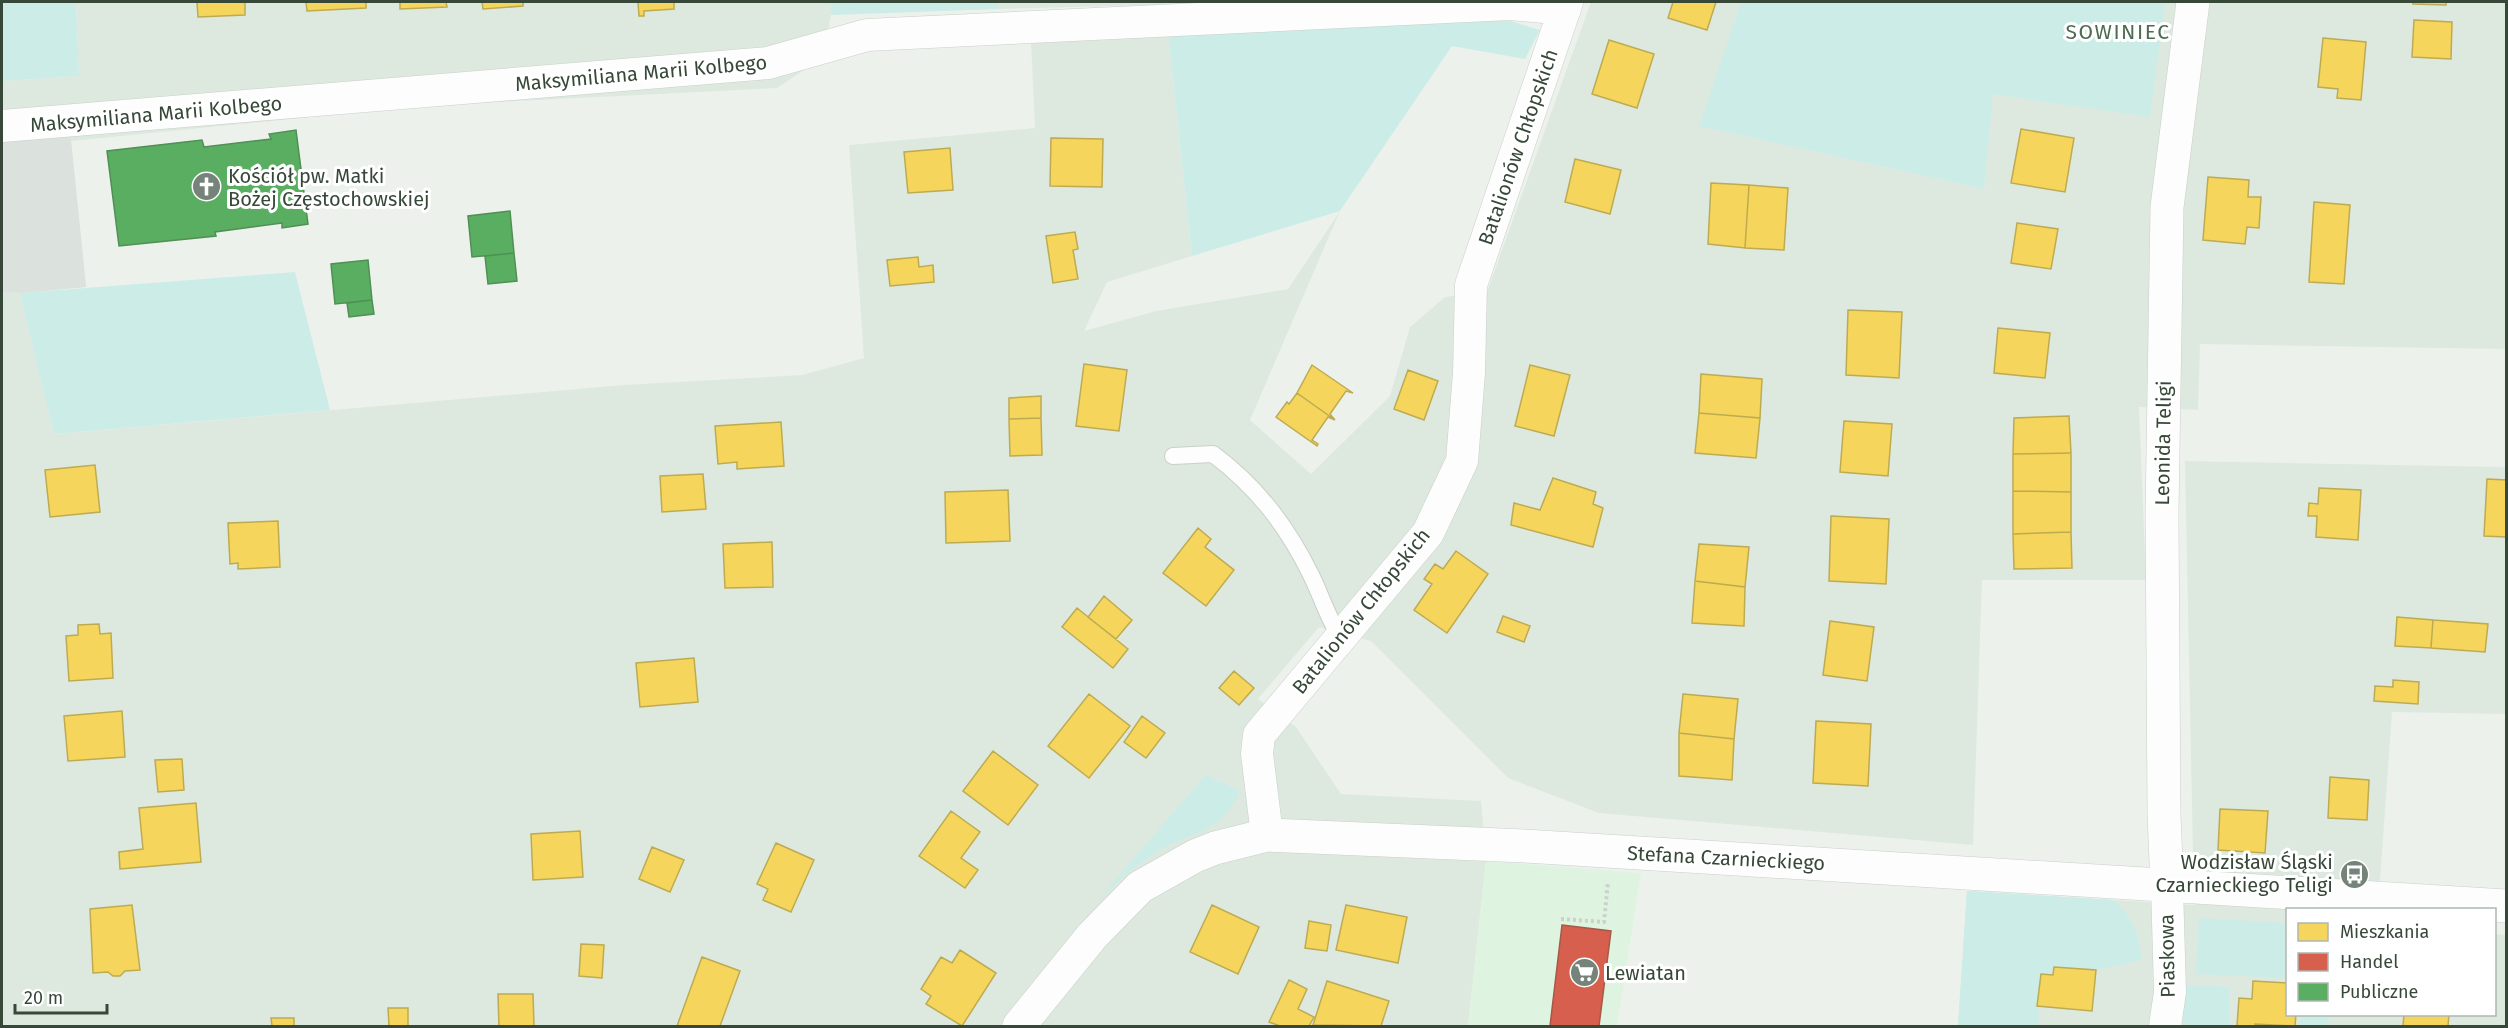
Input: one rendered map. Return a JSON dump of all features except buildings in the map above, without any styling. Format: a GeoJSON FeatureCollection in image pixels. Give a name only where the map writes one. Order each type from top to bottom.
{"type":"FeatureCollection","features":[{"type":"Feature","properties":{"kind":"street","name":"Leonida Teligi"},"geometry":{"type":"LineString","coordinates":[[2167,886],[2164,814],[2162,513],[2167,207],[2193,2]]}},
{"type":"Feature","properties":{"kind":"street","name":"Maksymiliana Marii Kolbego"},"geometry":{"type":"LineString","coordinates":[[2,126],[768,63],[867,35],[1510,4],[1566,5]]}},
{"type":"Feature","properties":{"kind":"street","name":"Batalionów Chłopskich"},"geometry":{"type":"LineString","coordinates":[[1267,835],[1257,754],[1259,735],[1428,533],[1462,461],[1469,373],[1471,285],[1566,5]]}},
{"type":"Feature","properties":{"kind":"street","name":"Stefana Czarnieckiego"},"geometry":{"type":"LineString","coordinates":[[1019,1026],[1092,936],[1140,887],[1205,852],[1267,835],[1524,846],[2506,906]]}},
{"type":"Feature","properties":{"kind":"street","name":"Piaskowa"},"geometry":{"type":"LineString","coordinates":[[2165,1026],[2170,992],[2167,886]]}},
{"type":"Feature","properties":{"kind":"lane"},"geometry":{"type":"LineString","coordinates":[[1173,456],[1213,454],[1241,475],[1282,523],[1312,576],[1331,623],[1341,639]]}},
{"type":"Feature","properties":{"kind":"path"},"geometry":{"type":"LineString","coordinates":[[1561,919],[1604,922],[1608,879]]}},
{"type":"Feature","properties":{"kind":"shaded area"},"geometry":{"type":"Polygon","coordinates":[[[2,2],[76,2],[79,76],[2,81],[2,2]]]}},
{"type":"Feature","properties":{"kind":"shaded area"},"geometry":{"type":"Polygon","coordinates":[[[76,2],[830,2],[831,15],[823,57],[777,88],[420,106],[71,141],[86,287],[21,293],[54,434],[624,385],[802,375],[864,358],[849,145],[1035,128],[1031,41],[1168,32],[1192,256],[1107,282],[1084,331],[1156,311],[1288,289],[1340,211],[1250,420],[1311,474],[1390,396],[1410,327],[1445,297],[1487,292],[1591,2],[1741,2],[1700,126],[1984,189],[1992,94],[2165,3],[2152,2],[2506,2],[2506,349],[2200,344],[2198,410],[2139,407],[2146,580],[1982,580],[1973,845],[1599,813],[1508,778],[1371,641],[1319,627],[1258,699],[1296,727],[1341,794],[1481,801],[1486,861],[1468,1026],[2,1026],[2,81],[79,76],[76,2]]]}},
{"type":"Feature","properties":{"kind":"shaded area"},"geometry":{"type":"Polygon","coordinates":[[[830,2],[998,2],[998,9],[831,15],[830,2]]]}},
{"type":"Feature","properties":{"kind":"shaded area"},"geometry":{"type":"Polygon","coordinates":[[[998,2],[1186,2],[1186,4],[998,9],[998,2]]]}},
{"type":"Feature","properties":{"kind":"shaded area"},"geometry":{"type":"Polygon","coordinates":[[[1741,2],[2165,3],[2150,117],[1993,94],[1984,189],[1699,126],[1741,2]]]}},
{"type":"Feature","properties":{"kind":"shaded area"},"geometry":{"type":"Polygon","coordinates":[[[1497,17],[1540,30],[1525,59],[1452,46],[1340,211],[1192,256],[1168,32],[1497,17]]]}},
{"type":"Feature","properties":{"kind":"shaded area"},"geometry":{"type":"Polygon","coordinates":[[[69,121],[86,287],[20,293],[2,291],[2,126],[69,121]]]}},
{"type":"Feature","properties":{"kind":"shaded area"},"geometry":{"type":"Polygon","coordinates":[[[295,272],[330,410],[54,434],[20,293],[295,272]]]}},
{"type":"Feature","properties":{"kind":"shaded area"},"geometry":{"type":"Polygon","coordinates":[[[2185,461],[2506,467],[2506,714],[2392,712],[2378,908],[2286,908],[2286,1016],[2496,1016],[2496,934],[2506,935],[2506,1026],[1958,1026],[1967,891],[2194,905],[2185,461]]]}},
{"type":"Feature","properties":{"kind":"shaded area"},"geometry":{"type":"Polygon","coordinates":[[[1206,775],[1240,791],[1225,815],[1208,828],[1164,848],[1145,860],[1095,903],[1206,775]]]}},
{"type":"Feature","properties":{"kind":"shaded area"},"geometry":{"type":"Polygon","coordinates":[[[1486,861],[1641,873],[1617,1026],[1468,1026],[1486,861]]]}},
{"type":"Feature","properties":{"kind":"shaded area"},"geometry":{"type":"Polygon","coordinates":[[[1967,891],[2114,900],[2134,927],[2142,960],[2096,970],[2054,967],[2053,975],[2041,975],[2038,1026],[1958,1026],[1967,891]]]}},
{"type":"Feature","properties":{"kind":"shaded area"},"geometry":{"type":"Polygon","coordinates":[[[2199,918],[2286,923],[2286,978],[2196,974],[2199,918]]]}},
{"type":"Feature","properties":{"kind":"shaded area"},"geometry":{"type":"Polygon","coordinates":[[[2186,985],[2229,987],[2229,1026],[2183,1026],[2186,985]]]}},
{"type":"Feature","properties":{"kind":"shaded area"},"geometry":{"type":"Polygon","coordinates":[[[2301,1016],[2329,1016],[2328,1026],[2300,1026],[2301,1016]]]}},
{"type":"Feature","properties":{"kind":"place","name":"Kościół pw. Matki Bożej Częstochowskiej"},"geometry":{"type":"Point","coordinates":[207,187]}},
{"type":"Feature","properties":{"kind":"place","name":"Wodzisław Śląski Czarnieckiego Teligi"},"geometry":{"type":"Point","coordinates":[2354,874]}},
{"type":"Feature","properties":{"kind":"place","name":"Lewiatan"},"geometry":{"type":"Point","coordinates":[1584,973]}},
{"type":"Feature","properties":{"kind":"district","name":"SOWINIEC"},"geometry":{"type":"Point","coordinates":[2118,32]}}]}
